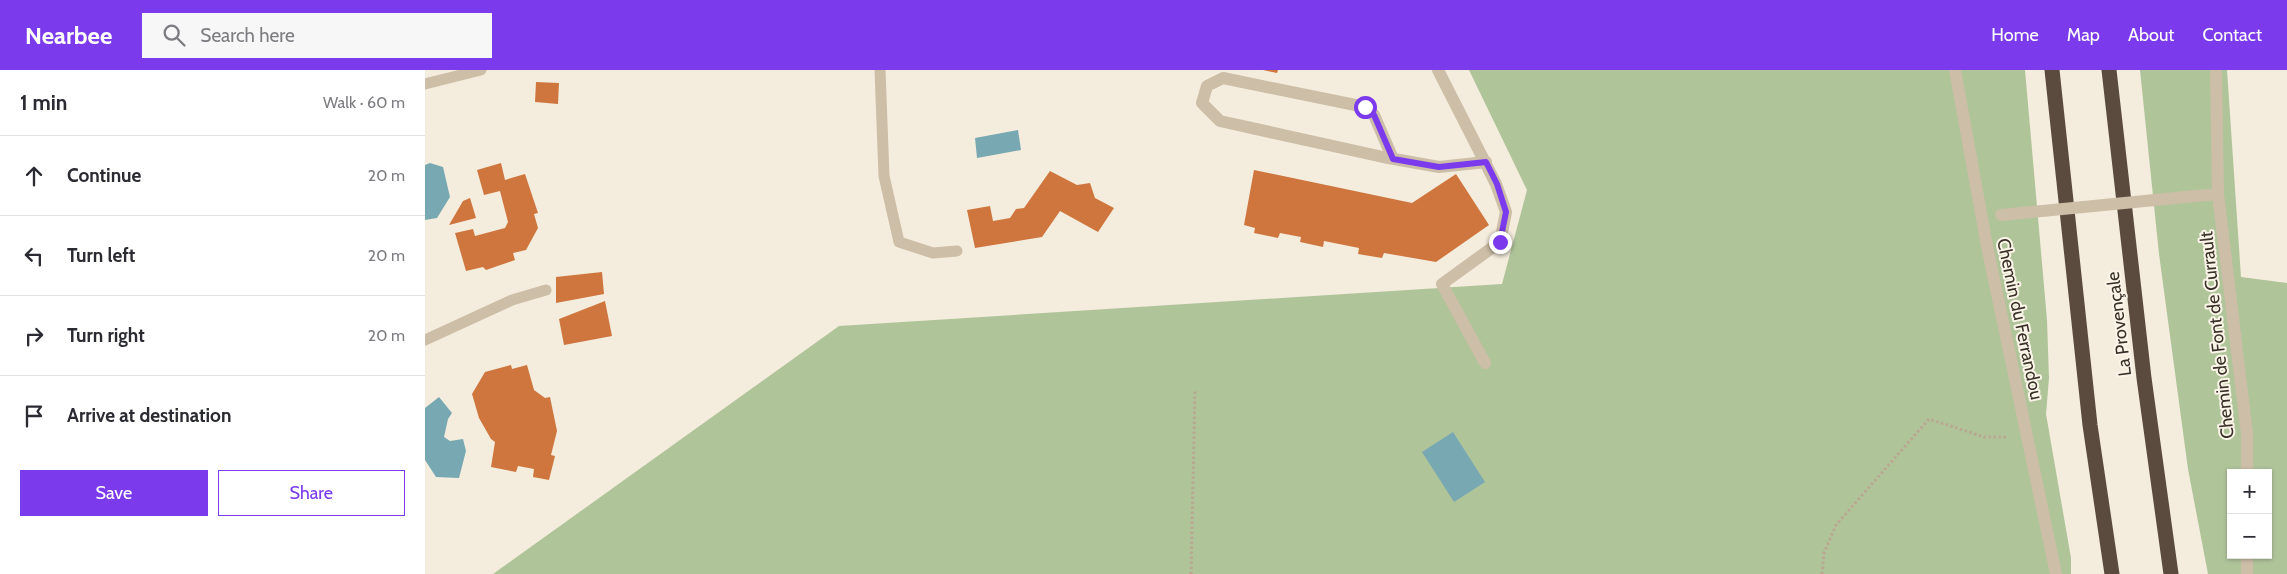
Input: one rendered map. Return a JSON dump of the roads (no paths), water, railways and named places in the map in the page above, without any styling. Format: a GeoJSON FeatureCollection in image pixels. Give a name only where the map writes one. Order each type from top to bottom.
{"type":"FeatureCollection","features":[{"type":"Feature","properties":{"kind":"highway"},"geometry":{"type":"LineString","coordinates":[[2052,70],[2091,425],[2112,574]]}},
{"type":"Feature","properties":{"kind":"highway","name":"La Provençale"},"geometry":{"type":"LineString","coordinates":[[2109,70],[2143,378],[2171,574]]}},
{"type":"Feature","properties":{"kind":"street"},"geometry":{"type":"LineString","coordinates":[[1438,70],[1497,184],[1506,212],[1500,242],[1442,284],[1485,364]]}},
{"type":"Feature","properties":{"kind":"street","name":"Chemin du Ferrandou"},"geometry":{"type":"LineString","coordinates":[[1955,70],[1981,217],[2056,574]]}},
{"type":"Feature","properties":{"kind":"street","name":"Chemin de Font de Currault"},"geometry":{"type":"LineString","coordinates":[[2216,70],[2219,194],[2247,434],[2247,469]]}},
{"type":"Feature","properties":{"kind":"street"},"geometry":{"type":"LineString","coordinates":[[1393,159],[1374,115],[1365,107],[1223,78],[1207,86],[1203,103],[1220,121],[1393,159],[1439,167],[1486,162]]}},
{"type":"Feature","properties":{"kind":"street"},"geometry":{"type":"LineString","coordinates":[[1981,217],[2219,194]]}},
{"type":"Feature","properties":{"kind":"street"},"geometry":{"type":"LineString","coordinates":[[2247,559],[2247,574]]}},
{"type":"Feature","properties":{"kind":"lane"},"geometry":{"type":"LineString","coordinates":[[425,84],[481,70]]}},
{"type":"Feature","properties":{"kind":"lane"},"geometry":{"type":"LineString","coordinates":[[880,70],[884,176],[899,242],[933,253],[957,252]]}},
{"type":"Feature","properties":{"kind":"lane"},"geometry":{"type":"LineString","coordinates":[[425,340],[512,300],[545,290]]}},
{"type":"Feature","properties":{"kind":"water"},"geometry":{"type":"Polygon","coordinates":[[[1018,130],[1021,150],[977,158],[975,138],[1018,130]]]}},
{"type":"Feature","properties":{"kind":"water"},"geometry":{"type":"Polygon","coordinates":[[[430,163],[443,167],[450,197],[437,218],[425,220],[425,165],[430,163]]]}},
{"type":"Feature","properties":{"kind":"water"},"geometry":{"type":"Polygon","coordinates":[[[439,397],[452,413],[448,419],[444,437],[450,441],[463,439],[466,451],[459,478],[436,477],[425,460],[425,408],[439,397]]]}},
{"type":"Feature","properties":{"kind":"water"},"geometry":{"type":"Polygon","coordinates":[[[1453,432],[1485,482],[1454,502],[1422,452],[1453,432]]]}}]}
